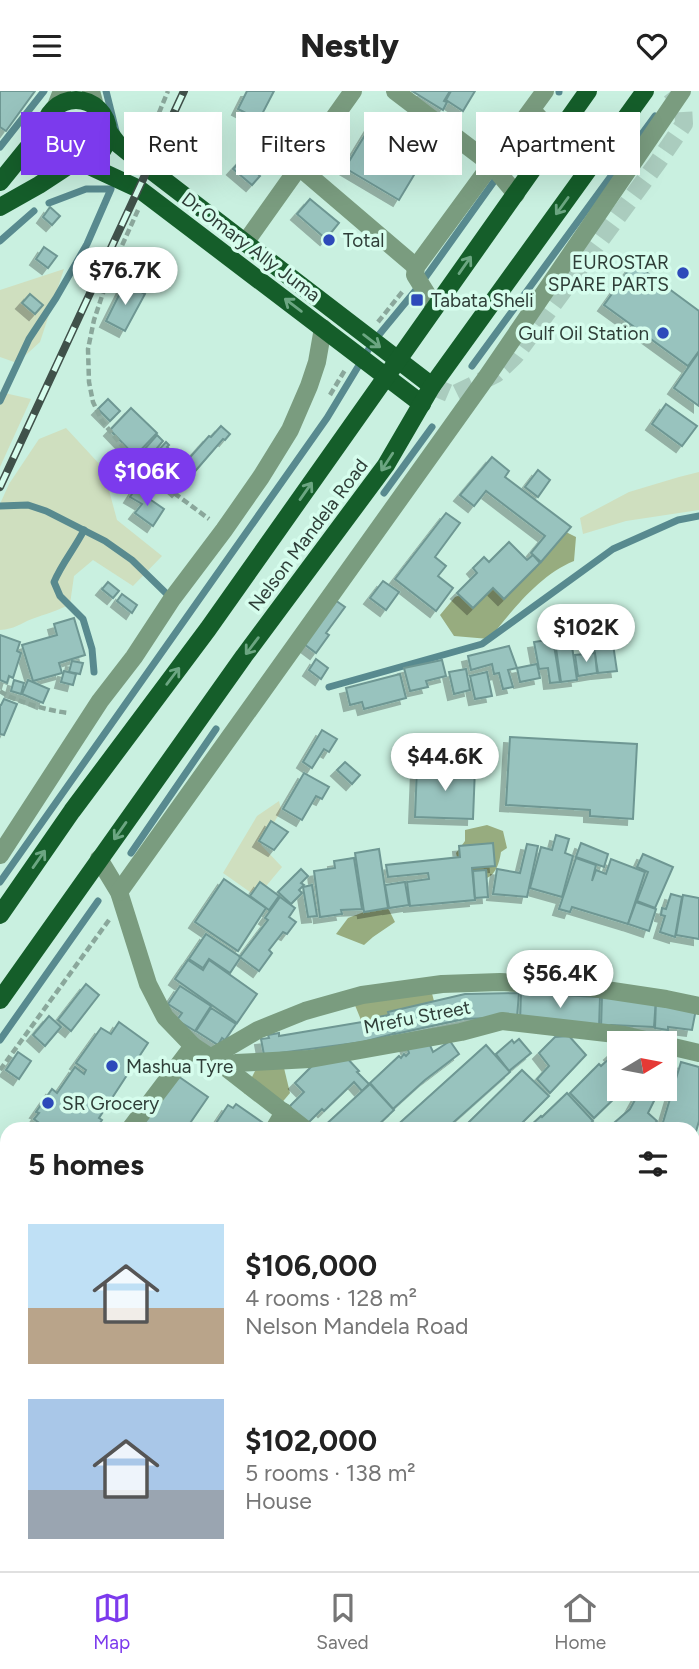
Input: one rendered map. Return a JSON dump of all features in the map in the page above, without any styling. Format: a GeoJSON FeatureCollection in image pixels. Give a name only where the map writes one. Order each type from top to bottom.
{"type":"FeatureCollection","features":[{"type":"Feature","properties":{"kind":"main road","name":"Nelson Mandela Road"},"geometry":{"type":"LineString","coordinates":[[573,112],[588,91]]}},
{"type":"Feature","properties":{"kind":"main road","name":"Nelson Mandela Road"},"geometry":{"type":"LineString","coordinates":[[0,1000],[244,656],[386,465],[432,387],[645,91]]}},
{"type":"Feature","properties":{"kind":"main road"},"geometry":{"type":"LineString","coordinates":[[59,99],[93,99]]}},
{"type":"Feature","properties":{"kind":"main road","name":"Dr.Omary Ally Juma"},"geometry":{"type":"LineString","coordinates":[[110,134],[124,149]]}},
{"type":"Feature","properties":{"kind":"main road"},"geometry":{"type":"LineString","coordinates":[[0,182],[21,156]]}},
{"type":"Feature","properties":{"kind":"main road"},"geometry":{"type":"LineString","coordinates":[[0,207],[57,175]]}},
{"type":"Feature","properties":{"kind":"main road","name":"Dr.Omary Ally Juma"},"geometry":{"type":"LineString","coordinates":[[104,175],[148,195],[422,404]]}},
{"type":"Feature","properties":{"kind":"main road","name":"Dr.Omary Ally Juma"},"geometry":{"type":"LineString","coordinates":[[157,175],[432,387]]}},
{"type":"Feature","properties":{"kind":"main road","name":"Nelson Mandela Road"},"geometry":{"type":"LineString","coordinates":[[0,915],[72,811],[208,629],[529,175]]}},
{"type":"Feature","properties":{"kind":"street"},"geometry":{"type":"LineString","coordinates":[[338,112],[353,91]]}},
{"type":"Feature","properties":{"kind":"street"},"geometry":{"type":"LineString","coordinates":[[395,91],[476,153]]}},
{"type":"Feature","properties":{"kind":"street"},"geometry":{"type":"LineString","coordinates":[[532,110],[545,91]]}},
{"type":"Feature","properties":{"kind":"street"},"geometry":{"type":"LineString","coordinates":[[121,896],[486,378],[682,91]]}},
{"type":"Feature","properties":{"kind":"street"},"geometry":{"type":"LineString","coordinates":[[245,243],[293,175]]}},
{"type":"Feature","properties":{"kind":"street"},"geometry":{"type":"LineString","coordinates":[[308,175],[416,267]]}},
{"type":"Feature","properties":{"kind":"street"},"geometry":{"type":"LineString","coordinates":[[435,307],[415,275],[416,267],[483,175]]}},
{"type":"Feature","properties":{"kind":"street"},"geometry":{"type":"LineString","coordinates":[[500,175],[516,194]]}},
{"type":"Feature","properties":{"kind":"street"},"geometry":{"type":"LineString","coordinates":[[0,855],[100,701],[224,530],[290,430],[317,362],[323,328]]}},
{"type":"Feature","properties":{"kind":"street"},"geometry":{"type":"LineString","coordinates":[[99,859],[121,896],[148,984],[165,1017],[193,1046],[297,1122]]}},
{"type":"Feature","properties":{"kind":"street"},"geometry":{"type":"LineString","coordinates":[[218,1062],[258,1030],[305,1011],[362,995],[442,985],[500,982],[586,987],[699,1006]]}},
{"type":"Feature","properties":{"kind":"street","name":"Mrefu Street"},"geometry":{"type":"LineString","coordinates":[[218,1062],[310,1059],[461,1032],[502,1021],[607,1033]]}},
{"type":"Feature","properties":{"kind":"street"},"geometry":{"type":"LineString","coordinates":[[135,1122],[193,1046]]}},
{"type":"Feature","properties":{"kind":"street"},"geometry":{"type":"LineString","coordinates":[[677,1048],[699,1053]]}},
{"type":"Feature","properties":{"kind":"street"},"geometry":{"type":"LineString","coordinates":[[278,1122],[284,1112]]}},
{"type":"Feature","properties":{"kind":"path"},"geometry":{"type":"LineString","coordinates":[[160,112],[169,91]]}},
{"type":"Feature","properties":{"kind":"path"},"geometry":{"type":"LineString","coordinates":[[148,195],[134,215],[110,272],[94,320],[88,349],[89,382],[93,402],[102,421],[139,467],[224,530]]}},
{"type":"Feature","properties":{"kind":"path"},"geometry":{"type":"LineString","coordinates":[[0,691],[33,704],[68,713],[100,701]]}},
{"type":"Feature","properties":{"kind":"path"},"geometry":{"type":"LineString","coordinates":[[0,1070],[121,896]]}},
{"type":"Feature","properties":{"kind":"green space"},"geometry":{"type":"Polygon","coordinates":[[[64,269],[40,342],[17,363],[0,357],[0,290],[64,269]]]}},
{"type":"Feature","properties":{"kind":"green space"},"geometry":{"type":"Polygon","coordinates":[[[0,392],[31,399],[0,467],[0,392]]]}},
{"type":"Feature","properties":{"kind":"green space"},"geometry":{"type":"Polygon","coordinates":[[[66,428],[103,468],[117,520],[162,556],[133,586],[93,560],[74,576],[70,604],[0,630],[0,504],[9,484],[39,439],[66,428]]]}},
{"type":"Feature","properties":{"kind":"green space"},"geometry":{"type":"Polygon","coordinates":[[[699,472],[699,510],[626,521],[583,534],[580,518],[629,492],[699,472]]]}},
{"type":"Feature","properties":{"kind":"green space"},"geometry":{"type":"Polygon","coordinates":[[[564,531],[576,537],[574,561],[538,584],[489,639],[454,636],[440,615],[455,597],[499,580],[548,554],[564,531]]]}},
{"type":"Feature","properties":{"kind":"green space"},"geometry":{"type":"Polygon","coordinates":[[[279,801],[279,814],[261,845],[282,867],[257,897],[223,873],[257,816],[279,801]]]}},
{"type":"Feature","properties":{"kind":"green space"},"geometry":{"type":"Polygon","coordinates":[[[487,825],[503,831],[507,848],[501,852],[497,867],[490,876],[463,881],[456,853],[465,841],[465,830],[487,825]]]}},
{"type":"Feature","properties":{"kind":"green space"},"geometry":{"type":"Polygon","coordinates":[[[388,908],[395,922],[364,945],[336,934],[348,918],[388,908]]]}},
{"type":"Feature","properties":{"kind":"green space"},"geometry":{"type":"Polygon","coordinates":[[[430,986],[434,1001],[420,1014],[363,1025],[350,993],[430,986]]]}},
{"type":"Feature","properties":{"kind":"green space"},"geometry":{"type":"Polygon","coordinates":[[[257,1067],[284,1068],[290,1093],[274,1112],[244,1093],[257,1067]]]}},
{"type":"Feature","properties":{"kind":"building"},"geometry":{"type":"Polygon","coordinates":[[[0,91],[35,91],[6,131],[0,127],[0,91]]]}},
{"type":"Feature","properties":{"kind":"building"},"geometry":{"type":"Polygon","coordinates":[[[247,91],[274,91],[263,112],[244,112],[238,109],[247,91]]]}},
{"type":"Feature","properties":{"kind":"building"},"geometry":{"type":"Polygon","coordinates":[[[412,91],[450,91],[444,101],[447,102],[443,110],[412,91]]]}},
{"type":"Feature","properties":{"kind":"building"},"geometry":{"type":"Polygon","coordinates":[[[451,91],[475,91],[463,111],[446,100],[451,91]]]}},
{"type":"Feature","properties":{"kind":"building"},"geometry":{"type":"Polygon","coordinates":[[[364,137],[364,175],[414,175],[399,200],[350,171],[350,160],[364,137]]]}},
{"type":"Feature","properties":{"kind":"building"},"geometry":{"type":"Polygon","coordinates":[[[240,175],[259,175],[252,185],[240,175]]]}},
{"type":"Feature","properties":{"kind":"building"},"geometry":{"type":"Polygon","coordinates":[[[310,199],[339,223],[326,239],[297,214],[310,199]]]}},
{"type":"Feature","properties":{"kind":"building"},"geometry":{"type":"Polygon","coordinates":[[[50,207],[60,216],[52,225],[43,217],[50,207]]]}},
{"type":"Feature","properties":{"kind":"building"},"geometry":{"type":"Polygon","coordinates":[[[44,247],[57,256],[48,268],[36,259],[44,247]]]}},
{"type":"Feature","properties":{"kind":"building"},"geometry":{"type":"Polygon","coordinates":[[[118,260],[135,268],[128,280],[112,272],[118,260]]]}},
{"type":"Feature","properties":{"kind":"building"},"geometry":{"type":"Polygon","coordinates":[[[634,263],[699,311],[699,351],[688,366],[604,305],[634,263]]]}},
{"type":"Feature","properties":{"kind":"building"},"geometry":{"type":"Polygon","coordinates":[[[125,283],[145,294],[125,331],[106,321],[125,283]]]}},
{"type":"Feature","properties":{"kind":"building"},"geometry":{"type":"Polygon","coordinates":[[[30,294],[43,305],[35,314],[22,303],[30,294]]]}},
{"type":"Feature","properties":{"kind":"building"},"geometry":{"type":"Polygon","coordinates":[[[699,352],[699,406],[674,388],[699,352]]]}},
{"type":"Feature","properties":{"kind":"building"},"geometry":{"type":"Polygon","coordinates":[[[108,399],[120,411],[110,421],[98,409],[108,399]]]}},
{"type":"Feature","properties":{"kind":"building"},"geometry":{"type":"Polygon","coordinates":[[[666,404],[697,426],[682,446],[652,424],[666,404]]]}},
{"type":"Feature","properties":{"kind":"building"},"geometry":{"type":"Polygon","coordinates":[[[131,408],[157,433],[135,456],[110,430],[131,408]]]}},
{"type":"Feature","properties":{"kind":"building"},"geometry":{"type":"Polygon","coordinates":[[[221,426],[230,434],[178,491],[168,482],[221,426]]]}},
{"type":"Feature","properties":{"kind":"building"},"geometry":{"type":"Polygon","coordinates":[[[157,435],[163,441],[143,465],[136,459],[157,435]]]}},
{"type":"Feature","properties":{"kind":"building"},"geometry":{"type":"Polygon","coordinates":[[[166,442],[169,445],[167,447],[177,456],[170,465],[156,453],[166,442]]]}},
{"type":"Feature","properties":{"kind":"building"},"geometry":{"type":"Polygon","coordinates":[[[492,457],[509,471],[505,477],[571,527],[541,562],[531,553],[545,536],[486,491],[474,506],[460,495],[492,457]]]}},
{"type":"Feature","properties":{"kind":"building"},"geometry":{"type":"Polygon","coordinates":[[[538,470],[550,480],[538,497],[525,487],[538,470]]]}},
{"type":"Feature","properties":{"kind":"building"},"geometry":{"type":"Polygon","coordinates":[[[135,489],[164,509],[153,526],[135,513],[142,504],[130,497],[135,489]]]}},
{"type":"Feature","properties":{"kind":"building"},"geometry":{"type":"Polygon","coordinates":[[[446,513],[460,523],[435,557],[446,566],[438,576],[453,588],[436,611],[395,579],[446,513]]]}},
{"type":"Feature","properties":{"kind":"building"},"geometry":{"type":"Polygon","coordinates":[[[509,542],[527,560],[533,555],[540,563],[504,599],[493,588],[473,608],[457,593],[477,573],[473,568],[484,557],[489,562],[509,542]]]}},
{"type":"Feature","properties":{"kind":"building"},"geometry":{"type":"Polygon","coordinates":[[[383,581],[399,592],[386,610],[370,598],[383,581]]]}},
{"type":"Feature","properties":{"kind":"building"},"geometry":{"type":"Polygon","coordinates":[[[108,582],[119,591],[113,598],[102,589],[108,582]]]}},
{"type":"Feature","properties":{"kind":"building"},"geometry":{"type":"Polygon","coordinates":[[[122,594],[137,605],[132,613],[117,601],[122,594]]]}},
{"type":"Feature","properties":{"kind":"building"},"geometry":{"type":"Polygon","coordinates":[[[335,600],[345,607],[326,633],[329,635],[316,653],[304,644],[335,600]]]}},
{"type":"Feature","properties":{"kind":"building"},"geometry":{"type":"Polygon","coordinates":[[[74,618],[85,655],[59,663],[62,673],[33,681],[22,645],[57,635],[54,624],[74,618]]]}},
{"type":"Feature","properties":{"kind":"building"},"geometry":{"type":"Polygon","coordinates":[[[610,624],[617,671],[598,673],[594,649],[602,648],[599,626],[610,624]]]}},
{"type":"Feature","properties":{"kind":"building"},"geometry":{"type":"Polygon","coordinates":[[[570,633],[577,680],[561,682],[554,635],[570,633]]]}},
{"type":"Feature","properties":{"kind":"building"},"geometry":{"type":"Polygon","coordinates":[[[0,635],[20,642],[17,651],[21,653],[13,678],[9,676],[7,683],[0,680],[0,635]]]}},
{"type":"Feature","properties":{"kind":"building"},"geometry":{"type":"Polygon","coordinates":[[[553,639],[560,682],[550,683],[548,668],[539,669],[534,642],[553,639]]]}},
{"type":"Feature","properties":{"kind":"building"},"geometry":{"type":"Polygon","coordinates":[[[509,646],[517,668],[508,670],[513,687],[503,689],[499,673],[494,674],[492,664],[471,670],[468,656],[509,646]]]}},
{"type":"Feature","properties":{"kind":"building"},"geometry":{"type":"Polygon","coordinates":[[[595,653],[597,673],[578,676],[575,655],[595,653]]]}},
{"type":"Feature","properties":{"kind":"building"},"geometry":{"type":"Polygon","coordinates":[[[316,659],[328,668],[321,679],[309,670],[316,659]]]}},
{"type":"Feature","properties":{"kind":"building"},"geometry":{"type":"Polygon","coordinates":[[[442,660],[446,676],[426,681],[428,687],[410,691],[404,668],[442,660]]]}},
{"type":"Feature","properties":{"kind":"building"},"geometry":{"type":"Polygon","coordinates":[[[72,661],[83,663],[80,674],[69,672],[72,661]]]}},
{"type":"Feature","properties":{"kind":"building"},"geometry":{"type":"Polygon","coordinates":[[[537,664],[540,678],[520,682],[517,668],[537,664]]]}},
{"type":"Feature","properties":{"kind":"building"},"geometry":{"type":"Polygon","coordinates":[[[466,669],[470,690],[454,694],[449,672],[466,669]]]}},
{"type":"Feature","properties":{"kind":"building"},"geometry":{"type":"Polygon","coordinates":[[[64,671],[76,674],[73,685],[61,682],[64,671]]]}},
{"type":"Feature","properties":{"kind":"building"},"geometry":{"type":"Polygon","coordinates":[[[487,672],[492,696],[475,699],[470,676],[487,672]]]}},
{"type":"Feature","properties":{"kind":"building"},"geometry":{"type":"Polygon","coordinates":[[[400,674],[406,698],[364,709],[362,702],[350,705],[346,688],[400,674]]]}},
{"type":"Feature","properties":{"kind":"building"},"geometry":{"type":"Polygon","coordinates":[[[14,680],[24,683],[21,694],[11,691],[14,680]]]}},
{"type":"Feature","properties":{"kind":"building"},"geometry":{"type":"Polygon","coordinates":[[[28,680],[49,689],[43,703],[22,694],[28,680]]]}},
{"type":"Feature","properties":{"kind":"building"},"geometry":{"type":"Polygon","coordinates":[[[4,699],[17,704],[4,735],[0,734],[0,705],[4,699]]]}},
{"type":"Feature","properties":{"kind":"building"},"geometry":{"type":"Polygon","coordinates":[[[322,730],[337,739],[329,752],[324,749],[312,768],[303,762],[322,730]]]}},
{"type":"Feature","properties":{"kind":"building"},"geometry":{"type":"Polygon","coordinates":[[[510,737],[637,744],[633,819],[590,816],[590,810],[506,805],[510,737]]]}},
{"type":"Feature","properties":{"kind":"building"},"geometry":{"type":"Polygon","coordinates":[[[345,762],[360,775],[352,784],[337,770],[345,762]]]}},
{"type":"Feature","properties":{"kind":"building"},"geometry":{"type":"Polygon","coordinates":[[[417,767],[475,768],[473,819],[415,817],[417,767]]]}},
{"type":"Feature","properties":{"kind":"building"},"geometry":{"type":"Polygon","coordinates":[[[304,773],[329,787],[322,799],[316,796],[302,820],[283,809],[304,773]]]}},
{"type":"Feature","properties":{"kind":"building"},"geometry":{"type":"Polygon","coordinates":[[[271,821],[288,832],[274,850],[259,841],[271,821]]]}},
{"type":"Feature","properties":{"kind":"building"},"geometry":{"type":"Polygon","coordinates":[[[556,835],[569,839],[565,853],[573,856],[562,897],[530,888],[541,847],[552,850],[556,835]]]}},
{"type":"Feature","properties":{"kind":"building"},"geometry":{"type":"Polygon","coordinates":[[[493,843],[495,866],[472,868],[475,900],[410,906],[407,882],[429,879],[428,873],[388,877],[386,865],[460,857],[459,846],[493,843]]]}},
{"type":"Feature","properties":{"kind":"building"},"geometry":{"type":"Polygon","coordinates":[[[581,843],[608,854],[604,867],[576,857],[581,843]]]}},
{"type":"Feature","properties":{"kind":"building"},"geometry":{"type":"Polygon","coordinates":[[[527,844],[538,846],[527,897],[493,894],[497,869],[520,873],[527,844]]]}},
{"type":"Feature","properties":{"kind":"building"},"geometry":{"type":"Polygon","coordinates":[[[379,849],[388,908],[364,912],[355,853],[379,849]]]}},
{"type":"Feature","properties":{"kind":"building"},"geometry":{"type":"Polygon","coordinates":[[[643,854],[673,867],[655,908],[637,901],[648,872],[637,867],[643,854]]]}},
{"type":"Feature","properties":{"kind":"building"},"geometry":{"type":"Polygon","coordinates":[[[354,858],[362,909],[341,910],[342,914],[320,917],[314,871],[335,868],[334,861],[354,858]]]}},
{"type":"Feature","properties":{"kind":"building"},"geometry":{"type":"Polygon","coordinates":[[[576,858],[596,865],[592,881],[596,870],[606,874],[611,859],[645,872],[628,924],[572,907],[570,912],[559,909],[576,858]]]}},
{"type":"Feature","properties":{"kind":"building"},"geometry":{"type":"Polygon","coordinates":[[[301,869],[308,876],[301,883],[304,885],[299,890],[302,893],[291,904],[278,892],[301,869]]]}},
{"type":"Feature","properties":{"kind":"building"},"geometry":{"type":"Polygon","coordinates":[[[486,870],[488,897],[475,898],[473,871],[486,870]]]}},
{"type":"Feature","properties":{"kind":"building"},"geometry":{"type":"Polygon","coordinates":[[[224,879],[266,908],[238,951],[195,922],[224,879]]]}},
{"type":"Feature","properties":{"kind":"building"},"geometry":{"type":"Polygon","coordinates":[[[260,882],[279,896],[269,910],[250,896],[260,882]]]}},
{"type":"Feature","properties":{"kind":"building"},"geometry":{"type":"Polygon","coordinates":[[[405,882],[409,905],[389,908],[385,885],[405,882]]]}},
{"type":"Feature","properties":{"kind":"building"},"geometry":{"type":"Polygon","coordinates":[[[312,885],[317,916],[308,917],[303,887],[312,885]]]}},
{"type":"Feature","properties":{"kind":"building"},"geometry":{"type":"Polygon","coordinates":[[[671,894],[682,897],[675,937],[660,932],[665,916],[661,915],[662,908],[666,909],[671,894]]]}},
{"type":"Feature","properties":{"kind":"building"},"geometry":{"type":"Polygon","coordinates":[[[683,895],[699,898],[699,939],[676,935],[683,895]]]}},
{"type":"Feature","properties":{"kind":"building"},"geometry":{"type":"Polygon","coordinates":[[[280,897],[295,908],[289,917],[296,922],[287,934],[283,932],[269,950],[272,953],[259,971],[240,957],[268,920],[265,918],[280,897]]]}},
{"type":"Feature","properties":{"kind":"building"},"geometry":{"type":"Polygon","coordinates":[[[636,902],[656,909],[649,931],[628,924],[636,902]]]}},
{"type":"Feature","properties":{"kind":"building"},"geometry":{"type":"Polygon","coordinates":[[[206,934],[239,956],[230,973],[209,959],[203,968],[189,959],[206,934]]]}},
{"type":"Feature","properties":{"kind":"building"},"geometry":{"type":"Polygon","coordinates":[[[188,960],[203,970],[209,960],[257,994],[237,1023],[175,979],[188,960]]]}},
{"type":"Feature","properties":{"kind":"building"},"geometry":{"type":"Polygon","coordinates":[[[86,984],[99,995],[71,1031],[58,1020],[86,984]]]}},
{"type":"Feature","properties":{"kind":"building"},"geometry":{"type":"Polygon","coordinates":[[[180,986],[211,1006],[195,1031],[177,1020],[182,1013],[168,1004],[180,986]]]}},
{"type":"Feature","properties":{"kind":"building"},"geometry":{"type":"Polygon","coordinates":[[[519,993],[517,1017],[464,1019],[395,1034],[388,1012],[465,994],[519,993]]]}},
{"type":"Feature","properties":{"kind":"building"},"geometry":{"type":"Polygon","coordinates":[[[521,993],[600,997],[599,1028],[520,1022],[521,993]]]}},
{"type":"Feature","properties":{"kind":"building"},"geometry":{"type":"Polygon","coordinates":[[[602,997],[656,999],[654,1027],[611,1025],[601,1028],[602,997]]]}},
{"type":"Feature","properties":{"kind":"building"},"geometry":{"type":"Polygon","coordinates":[[[656,1001],[696,1009],[692,1030],[655,1028],[656,1001]]]}},
{"type":"Feature","properties":{"kind":"building"},"geometry":{"type":"Polygon","coordinates":[[[211,1008],[236,1024],[218,1045],[196,1031],[211,1008]]]}},
{"type":"Feature","properties":{"kind":"building"},"geometry":{"type":"Polygon","coordinates":[[[389,1015],[393,1034],[363,1042],[264,1055],[261,1039],[269,1038],[268,1035],[279,1033],[279,1036],[389,1015]]]}},
{"type":"Feature","properties":{"kind":"building"},"geometry":{"type":"Polygon","coordinates":[[[49,1016],[61,1027],[45,1046],[33,1035],[49,1016]]]}},
{"type":"Feature","properties":{"kind":"building"},"geometry":{"type":"Polygon","coordinates":[[[119,1022],[148,1043],[99,1118],[101,1122],[38,1122],[34,1119],[52,1089],[57,1093],[75,1067],[84,1074],[86,1070],[76,1063],[101,1028],[111,1034],[119,1022]]]}},
{"type":"Feature","properties":{"kind":"building"},"geometry":{"type":"Polygon","coordinates":[[[569,1036],[586,1055],[550,1093],[537,1079],[549,1066],[539,1053],[555,1037],[569,1036]]]}},
{"type":"Feature","properties":{"kind":"building"},"geometry":{"type":"Polygon","coordinates":[[[519,1039],[531,1053],[509,1071],[496,1054],[512,1040],[514,1043],[519,1039]]]}},
{"type":"Feature","properties":{"kind":"building"},"geometry":{"type":"Polygon","coordinates":[[[450,1041],[459,1054],[393,1109],[370,1083],[399,1056],[401,1058],[409,1053],[406,1045],[429,1043],[433,1052],[450,1041]]]}},
{"type":"Feature","properties":{"kind":"building"},"geometry":{"type":"Polygon","coordinates":[[[486,1045],[510,1072],[454,1122],[401,1122],[486,1045]]]}},
{"type":"Feature","properties":{"kind":"building"},"geometry":{"type":"Polygon","coordinates":[[[18,1052],[31,1061],[19,1079],[6,1070],[18,1052]]]}},
{"type":"Feature","properties":{"kind":"building"},"geometry":{"type":"Polygon","coordinates":[[[346,1057],[369,1084],[362,1091],[354,1082],[324,1111],[322,1109],[309,1122],[301,1122],[288,1108],[304,1092],[295,1083],[314,1064],[346,1057]]]}},
{"type":"Feature","properties":{"kind":"building"},"geometry":{"type":"Polygon","coordinates":[[[607,1061],[607,1101],[612,1101],[594,1118],[570,1093],[599,1064],[601,1066],[607,1061]]]}},
{"type":"Feature","properties":{"kind":"building"},"geometry":{"type":"Polygon","coordinates":[[[681,1062],[699,1067],[699,1122],[663,1122],[669,1101],[677,1101],[677,1075],[681,1062]]]}},
{"type":"Feature","properties":{"kind":"building"},"geometry":{"type":"Polygon","coordinates":[[[522,1070],[549,1096],[523,1122],[469,1122],[522,1070]]]}},
{"type":"Feature","properties":{"kind":"building"},"geometry":{"type":"Polygon","coordinates":[[[175,1074],[208,1097],[191,1122],[143,1122],[175,1074]]]}},
{"type":"Feature","properties":{"kind":"building"},"geometry":{"type":"Polygon","coordinates":[[[370,1084],[394,1110],[381,1122],[329,1122],[370,1084]]]}},
{"type":"Feature","properties":{"kind":"building"},"geometry":{"type":"Polygon","coordinates":[[[567,1093],[593,1121],[534,1122],[567,1093]]]}},
{"type":"Feature","properties":{"kind":"building"},"geometry":{"type":"Polygon","coordinates":[[[634,1101],[654,1101],[648,1113],[656,1122],[615,1122],[630,1109],[634,1101]]]}},
{"type":"Feature","properties":{"kind":"building"},"geometry":{"type":"Polygon","coordinates":[[[236,1104],[262,1122],[217,1122],[228,1105],[233,1108],[236,1104]]]}},
{"type":"Feature","properties":{"kind":"waterway"},"geometry":{"type":"LineString","coordinates":[[0,147],[44,91]]}},
{"type":"Feature","properties":{"kind":"waterway"},"geometry":{"type":"LineString","coordinates":[[106,91],[117,135]]}},
{"type":"Feature","properties":{"kind":"waterway"},"geometry":{"type":"LineString","coordinates":[[472,366],[655,116]]}},
{"type":"Feature","properties":{"kind":"waterway"},"geometry":{"type":"LineString","coordinates":[[0,882],[327,418],[373,342],[420,285],[495,180]]}},
{"type":"Feature","properties":{"kind":"waterway"},"geometry":{"type":"LineString","coordinates":[[0,401],[29,339],[87,244],[111,189],[86,189],[49,203]]}},
{"type":"Feature","properties":{"kind":"waterway"},"geometry":{"type":"LineString","coordinates":[[0,241],[34,211]]}},
{"type":"Feature","properties":{"kind":"waterway"},"geometry":{"type":"LineString","coordinates":[[384,493],[432,427]]}},
{"type":"Feature","properties":{"kind":"waterway"},"geometry":{"type":"LineString","coordinates":[[0,506],[28,505],[46,511],[105,541],[132,560],[172,599]]}},
{"type":"Feature","properties":{"kind":"waterway"},"geometry":{"type":"LineString","coordinates":[[329,687],[482,644],[613,549],[678,520],[699,516]]}},
{"type":"Feature","properties":{"kind":"waterway"},"geometry":{"type":"LineString","coordinates":[[84,530],[54,582],[60,596],[83,619],[92,649],[94,672]]}},
{"type":"Feature","properties":{"kind":"waterway"},"geometry":{"type":"LineString","coordinates":[[131,853],[216,729]]}},
{"type":"Feature","properties":{"kind":"waterway"},"geometry":{"type":"LineString","coordinates":[[0,1040],[98,901]]}},
{"type":"Feature","properties":{"kind":"tunnel"},"geometry":{"type":"LineString","coordinates":[[432,386],[453,395],[496,374],[515,356],[684,124],[683,106],[671,91]]}},
{"type":"Feature","properties":{"kind":"railway"},"geometry":{"type":"LineString","coordinates":[[0,487],[184,91]]}},
{"type":"Feature","properties":{"kind":"place","name":"Total"},"geometry":{"type":"Point","coordinates":[329,240]}},
{"type":"Feature","properties":{"kind":"place","name":"EUROSTAR SPARE PARTS"},"geometry":{"type":"Point","coordinates":[683,273]}},
{"type":"Feature","properties":{"kind":"place","name":"Tabata Sheli"},"geometry":{"type":"Point","coordinates":[417,300]}},
{"type":"Feature","properties":{"kind":"place","name":"Gulf Oil Station"},"geometry":{"type":"Point","coordinates":[663,333]}},
{"type":"Feature","properties":{"kind":"place","name":"Mashua Tyre"},"geometry":{"type":"Point","coordinates":[112,1066]}},
{"type":"Feature","properties":{"kind":"place","name":"SR Grocery"},"geometry":{"type":"Point","coordinates":[48,1103]}}]}
